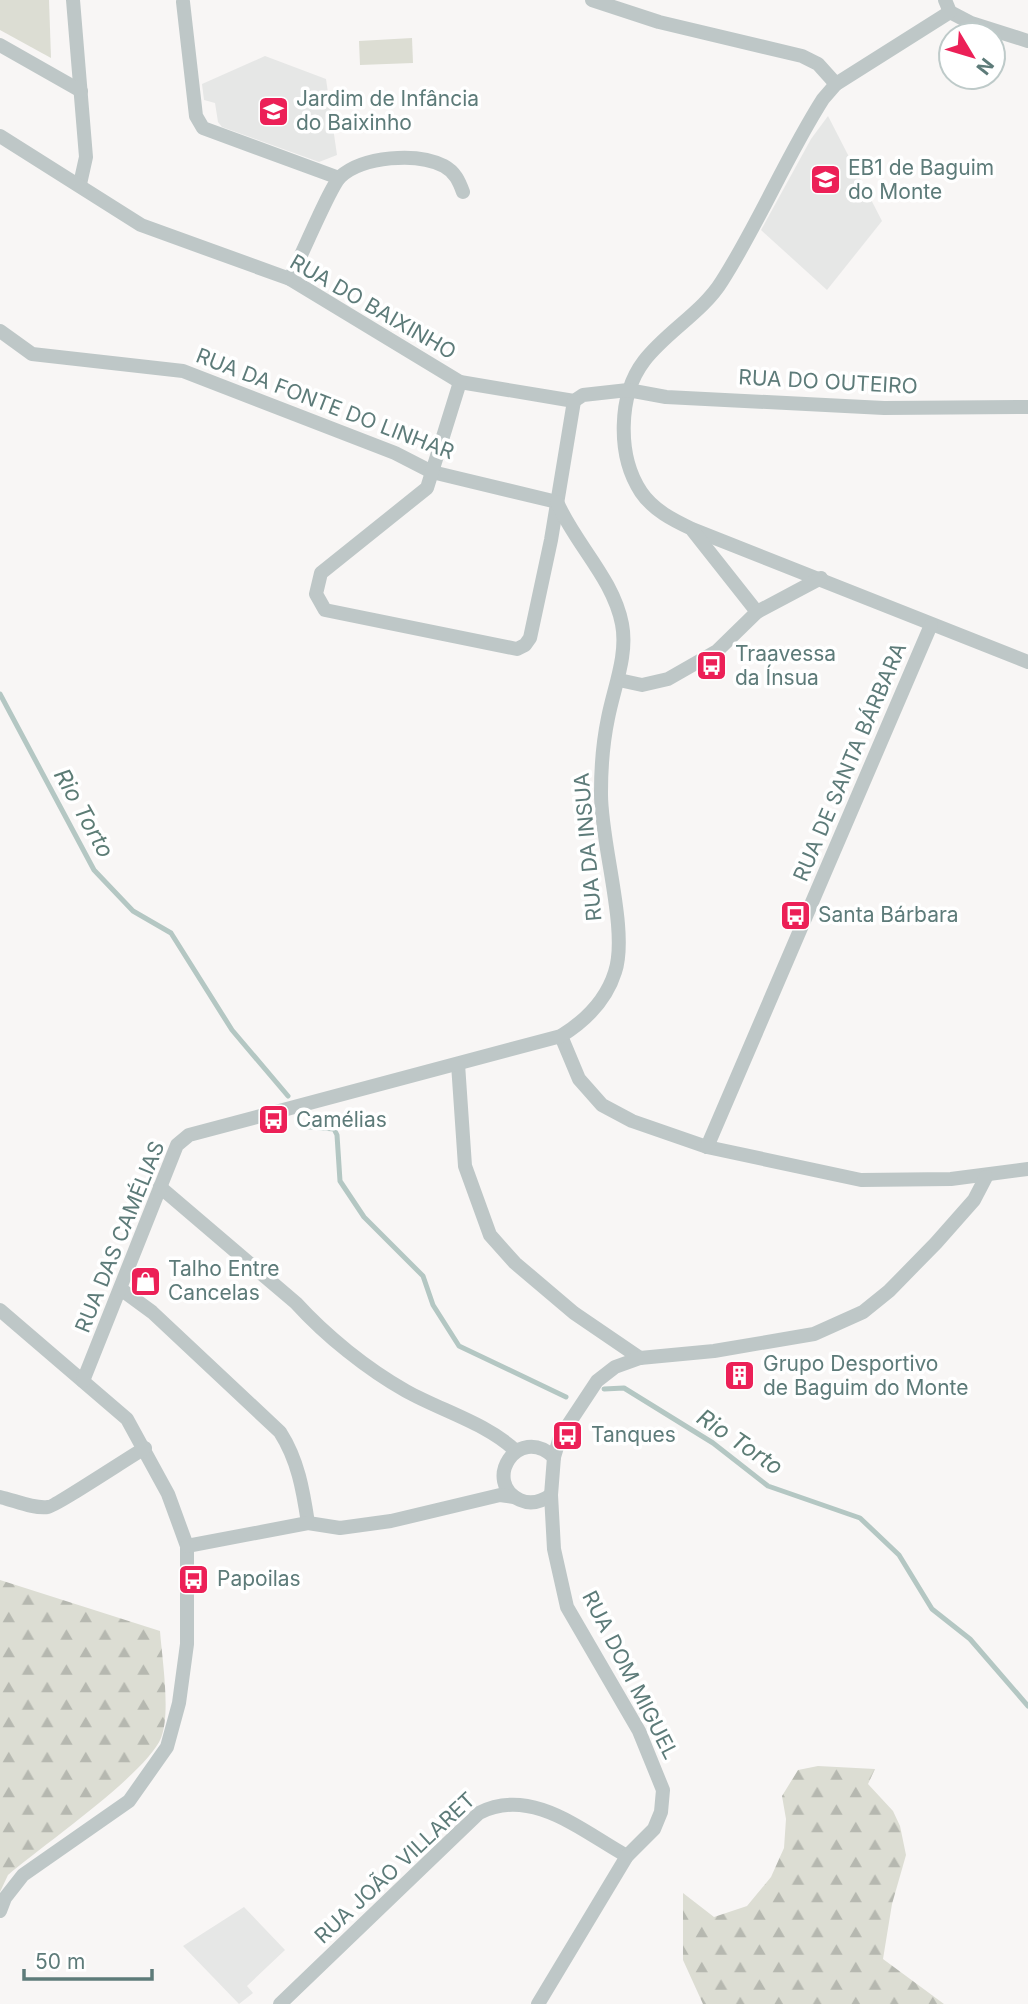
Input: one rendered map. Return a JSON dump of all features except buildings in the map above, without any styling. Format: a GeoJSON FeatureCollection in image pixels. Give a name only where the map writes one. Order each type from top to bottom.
{"type":"FeatureCollection","features":[{"type":"Feature","properties":{"kind":"street"},"geometry":{"type":"LineString","coordinates":[[73,0],[86,157],[80,184]]}},
{"type":"Feature","properties":{"kind":"street"},"geometry":{"type":"LineString","coordinates":[[592,0],[659,22],[802,56],[818,64],[836,84]]}},
{"type":"Feature","properties":{"kind":"street"},"geometry":{"type":"LineString","coordinates":[[184,2],[195,116],[203,128],[339,178]]}},
{"type":"Feature","properties":{"kind":"street"},"geometry":{"type":"LineString","coordinates":[[1028,41],[971,23],[948,6],[836,84],[812,116],[721,283],[644,361],[628,390],[625,439],[628,466],[641,492],[666,516],[692,529],[821,578],[846,592],[1028,662]]}},
{"type":"Feature","properties":{"kind":"street"},"geometry":{"type":"LineString","coordinates":[[0,45],[81,90]]}},
{"type":"Feature","properties":{"kind":"street","name":"RUA DO BAIXINHO"},"geometry":{"type":"LineString","coordinates":[[0,136],[80,184],[141,225],[290,279],[460,382],[574,401],[583,395],[628,390]]}},
{"type":"Feature","properties":{"kind":"street"},"geometry":{"type":"LineString","coordinates":[[290,279],[339,178],[357,168],[383,161],[414,159],[444,166],[458,178],[463,192]]}},
{"type":"Feature","properties":{"kind":"street","name":"RUA DA FONTE DO LINHAR"},"geometry":{"type":"LineString","coordinates":[[0,331],[32,354],[183,371],[395,453],[432,472],[557,502]]}},
{"type":"Feature","properties":{"kind":"street"},"geometry":{"type":"LineString","coordinates":[[460,382],[427,488],[321,573],[316,594],[325,610],[517,649],[525,645],[530,638],[574,401]]}},
{"type":"Feature","properties":{"kind":"street","name":"RUA DO OUTEIRO"},"geometry":{"type":"LineString","coordinates":[[628,390],[666,397],[884,408],[1028,407]]}},
{"type":"Feature","properties":{"kind":"street","name":"RUA DA INSUA"},"geometry":{"type":"LineString","coordinates":[[458,1064],[562,1036],[591,1014],[616,972],[618,942],[601,796],[608,717],[619,680],[622,628],[618,608],[609,588],[567,526],[557,502]]}},
{"type":"Feature","properties":{"kind":"street"},"geometry":{"type":"LineString","coordinates":[[692,529],[757,612]]}},
{"type":"Feature","properties":{"kind":"street"},"geometry":{"type":"LineString","coordinates":[[619,680],[642,685],[668,679],[717,651],[757,612],[821,578]]}},
{"type":"Feature","properties":{"kind":"street","name":"RUA DE SANTA BÁRBARA"},"geometry":{"type":"LineString","coordinates":[[707,1147],[931,625]]}},
{"type":"Feature","properties":{"kind":"street"},"geometry":{"type":"LineString","coordinates":[[562,1036],[579,1079],[602,1105],[624,1118],[707,1147],[861,1180],[986,1177],[1028,1169]]}},
{"type":"Feature","properties":{"kind":"street"},"geometry":{"type":"LineString","coordinates":[[458,1064],[465,1166],[490,1235],[515,1263],[574,1313],[640,1358]]}},
{"type":"Feature","properties":{"kind":"street","name":"RUA DAS CAMÉLIAS"},"geometry":{"type":"LineString","coordinates":[[83,1381],[122,1290],[177,1145],[203,1129],[458,1064]]}},
{"type":"Feature","properties":{"kind":"street"},"geometry":{"type":"LineString","coordinates":[[187,1546],[308,1523],[340,1528],[445,1510],[500,1495],[537,1502],[551,1495],[554,1457],[569,1419],[597,1381],[615,1367],[640,1358],[766,1343],[814,1334],[838,1326],[863,1312],[911,1271],[974,1200],[986,1177]]}},
{"type":"Feature","properties":{"kind":"street"},"geometry":{"type":"LineString","coordinates":[[160,1187],[286,1294],[311,1319],[386,1379],[496,1436],[516,1451]]}},
{"type":"Feature","properties":{"kind":"street"},"geometry":{"type":"LineString","coordinates":[[122,1290],[152,1312],[280,1432],[293,1452],[299,1470],[308,1523]]}},
{"type":"Feature","properties":{"kind":"street"},"geometry":{"type":"LineString","coordinates":[[0,1310],[127,1419],[168,1494],[187,1546],[187,1644],[179,1703],[167,1746],[129,1801],[23,1875],[5,1898],[0,1911]]}},
{"type":"Feature","properties":{"kind":"street"},"geometry":{"type":"LineString","coordinates":[[514,1497],[503,1474],[505,1465],[516,1451],[531,1446],[540,1447],[554,1457]]}},
{"type":"Feature","properties":{"kind":"street"},"geometry":{"type":"LineString","coordinates":[[0,1497],[45,1508],[56,1506],[81,1486],[145,1448]]}},
{"type":"Feature","properties":{"kind":"street","name":"RUA DOM MIGUEL"},"geometry":{"type":"LineString","coordinates":[[538,2004],[627,1856],[654,1829],[662,1812],[663,1790],[639,1731],[567,1607],[554,1549],[551,1495]]}},
{"type":"Feature","properties":{"kind":"street","name":"RUA JOÃO VILLARET"},"geometry":{"type":"LineString","coordinates":[[280,2004],[479,1813],[496,1804],[514,1802],[541,1808],[627,1856]]}},
{"type":"Feature","properties":{"kind":"shaded area","name":"Jardim de Infância do Baixinho"},"geometry":{"type":"Polygon","coordinates":[[[265,56],[326,79],[337,155],[319,162],[222,127],[218,122],[215,103],[204,100],[202,84],[265,56]]]}},
{"type":"Feature","properties":{"kind":"shaded area","name":"EB1 de Baguim do Monte"},"geometry":{"type":"Polygon","coordinates":[[[828,116],[882,221],[827,290],[761,230],[811,139],[828,116]]]}},
{"type":"Feature","properties":{"kind":"shaded area"},"geometry":{"type":"Polygon","coordinates":[[[244,1907],[285,1950],[247,1986],[253,1993],[239,2004],[183,1946],[244,1907]]]}},
{"type":"Feature","properties":{"kind":"green space"},"geometry":{"type":"Polygon","coordinates":[[[0,0],[49,0],[51,58],[0,30],[0,0]]]}},
{"type":"Feature","properties":{"kind":"green space"},"geometry":{"type":"Polygon","coordinates":[[[412,38],[413,63],[360,65],[359,41],[412,38]]]}},
{"type":"Feature","properties":{"kind":"green space"},"geometry":{"type":"Polygon","coordinates":[[[0,1580],[160,1631],[166,1701],[164,1727],[152,1753],[92,1809],[8,1875],[0,1892],[0,1580]]]}},
{"type":"Feature","properties":{"kind":"green space"},"geometry":{"type":"Polygon","coordinates":[[[818,1766],[875,1769],[868,1784],[893,1811],[900,1826],[906,1855],[892,1904],[883,1959],[944,2004],[703,2004],[683,1960],[683,1893],[714,1917],[747,1906],[771,1877],[784,1848],[786,1819],[782,1796],[798,1770],[818,1766]]]}},
{"type":"Feature","properties":{"kind":"waterway","name":"Rio Torto"},"geometry":{"type":"LineString","coordinates":[[0,694],[94,870],[133,911],[171,933],[232,1030],[288,1096]]}},
{"type":"Feature","properties":{"kind":"waterway","name":"Rio Torto"},"geometry":{"type":"LineString","coordinates":[[300,1114],[299,1126],[334,1129],[337,1135],[340,1181],[364,1217],[423,1276],[433,1305],[459,1346],[566,1397]]}},
{"type":"Feature","properties":{"kind":"waterway","name":"Rio Torto"},"geometry":{"type":"LineString","coordinates":[[604,1389],[624,1388],[713,1443],[768,1486],[860,1518],[899,1555],[932,1609],[970,1639],[1028,1706]]}},
{"type":"Feature","properties":{"kind":"place","name":"Jardim de Infância do Baixinho"},"geometry":{"type":"Point","coordinates":[273,111]}},
{"type":"Feature","properties":{"kind":"place","name":"EB1 de Baguim do Monte"},"geometry":{"type":"Point","coordinates":[825,180]}},
{"type":"Feature","properties":{"kind":"place","name":"Traavessa da Ínsua"},"geometry":{"type":"Point","coordinates":[712,666]}},
{"type":"Feature","properties":{"kind":"place","name":"Santa Bárbara"},"geometry":{"type":"Point","coordinates":[795,915]}},
{"type":"Feature","properties":{"kind":"place","name":"Camélias"},"geometry":{"type":"Point","coordinates":[273,1120]}},
{"type":"Feature","properties":{"kind":"place","name":"Talho Entre Cancelas"},"geometry":{"type":"Point","coordinates":[145,1281]}},
{"type":"Feature","properties":{"kind":"place","name":"Grupo Desportivo de Baguim do Monte"},"geometry":{"type":"Point","coordinates":[740,1376]}},
{"type":"Feature","properties":{"kind":"place","name":"Tanques"},"geometry":{"type":"Point","coordinates":[568,1435]}},
{"type":"Feature","properties":{"kind":"place","name":"Papoilas"},"geometry":{"type":"Point","coordinates":[194,1579]}}]}
